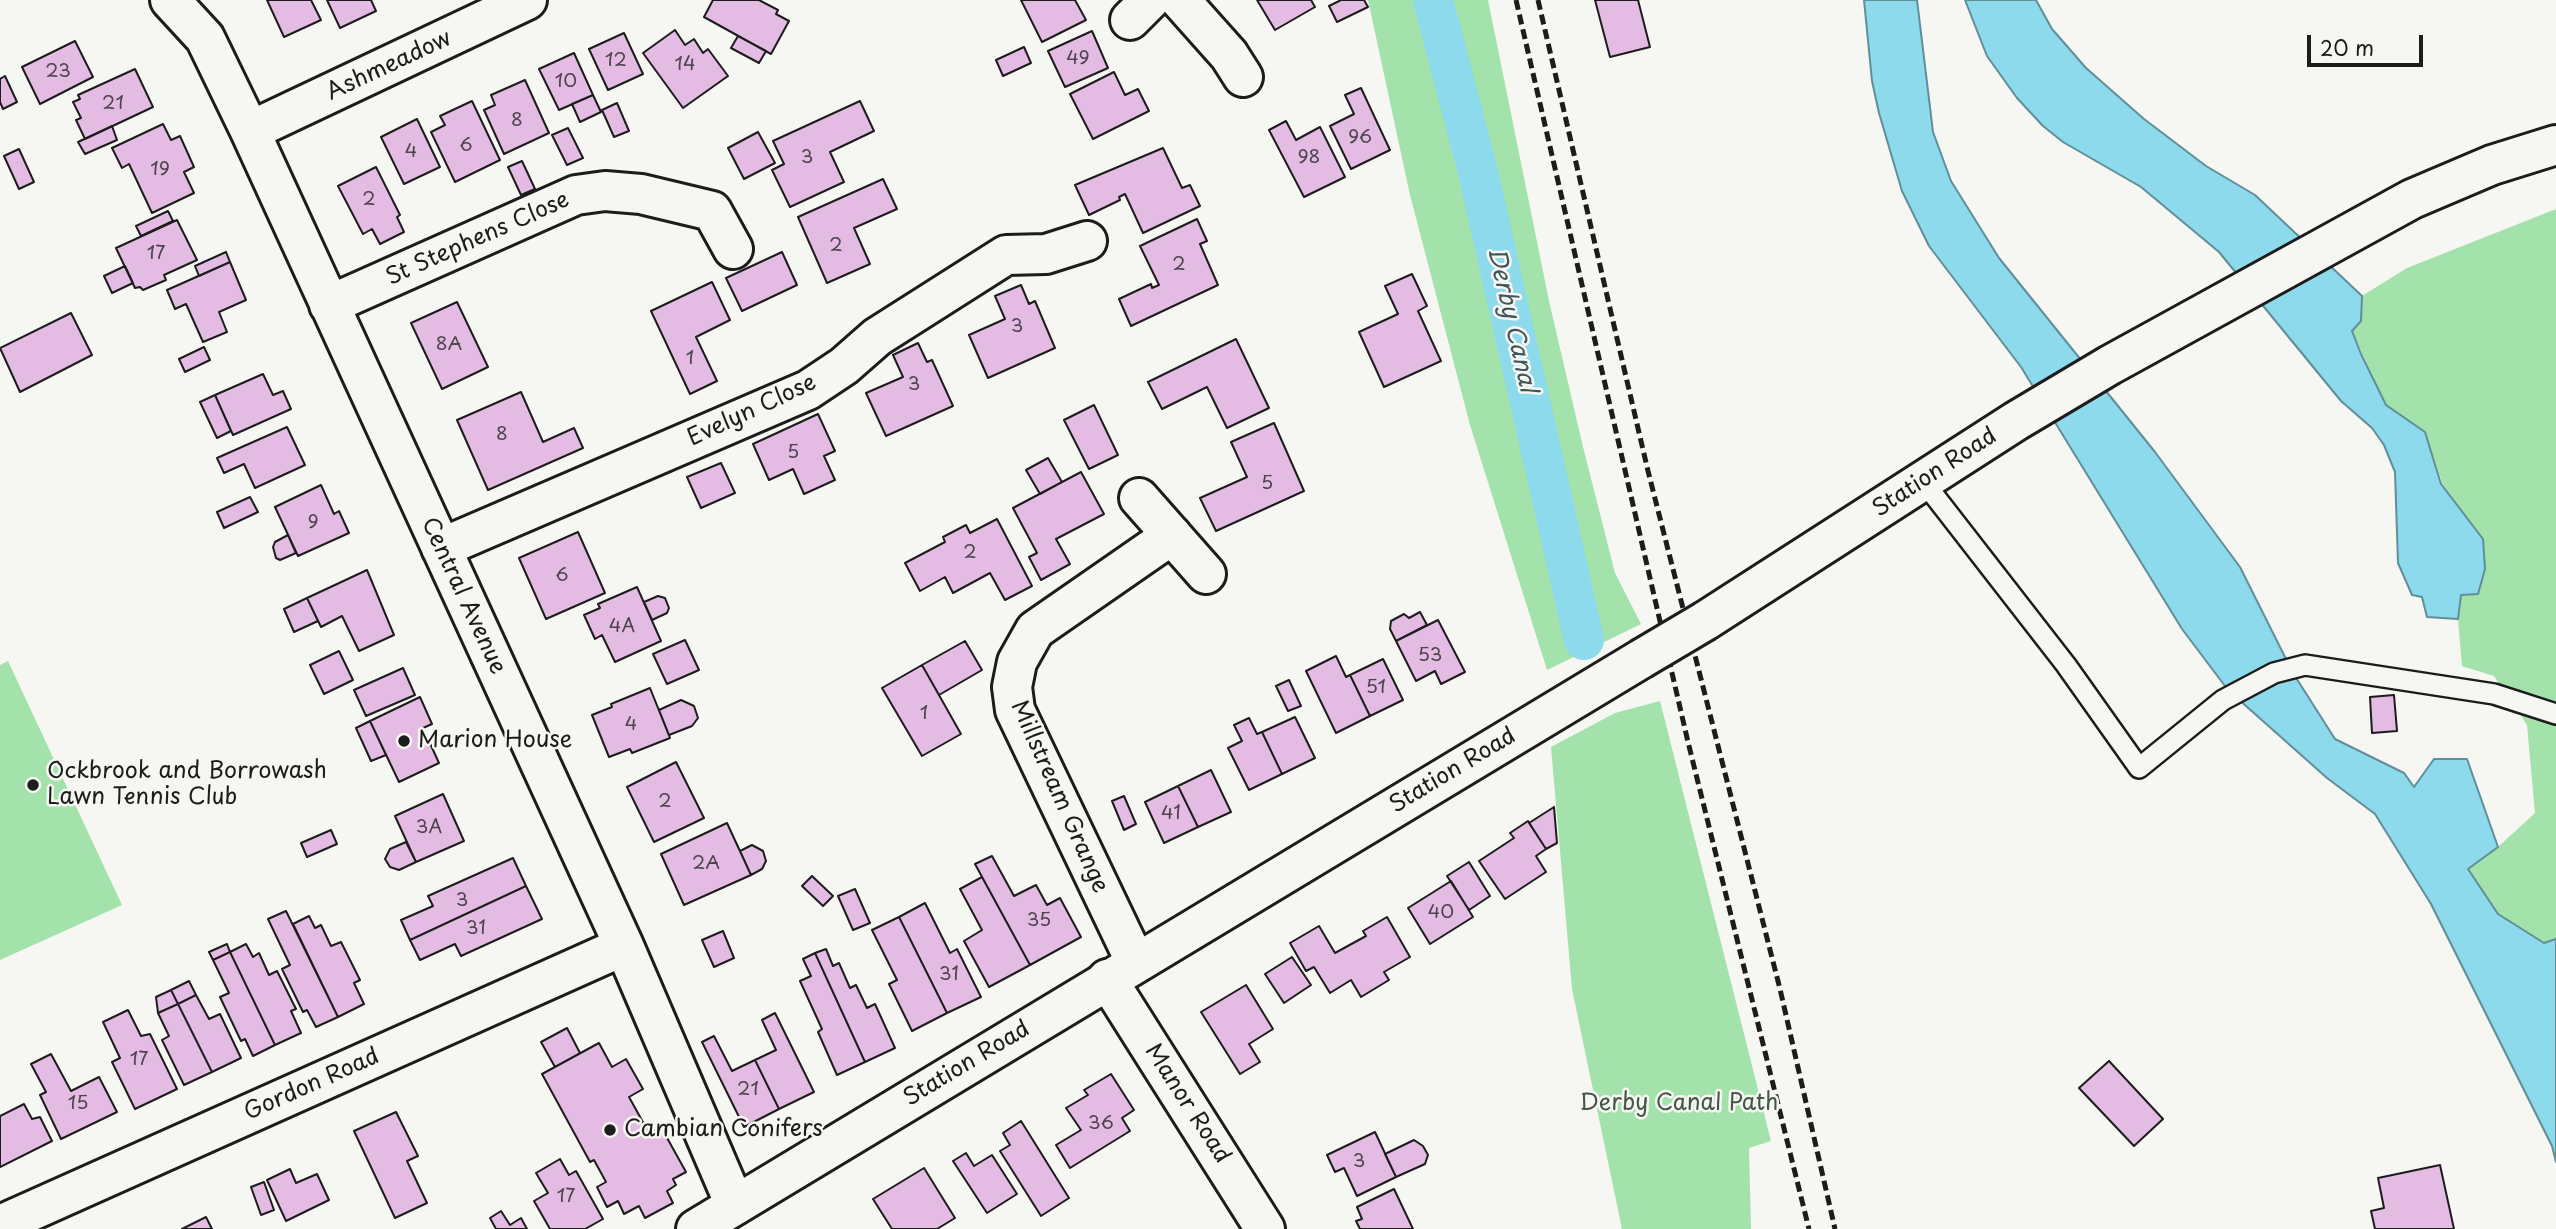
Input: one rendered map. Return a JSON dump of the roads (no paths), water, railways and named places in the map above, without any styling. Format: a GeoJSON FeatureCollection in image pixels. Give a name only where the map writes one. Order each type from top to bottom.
{"type":"FeatureCollection","features":[{"type":"Feature","properties":{"kind":"street","name":"Central Avenue"},"geometry":{"type":"LineString","coordinates":[[170,0],[205,38],[250,131],[624,946],[735,1205]]}},
{"type":"Feature","properties":{"kind":"street","name":"Ashmeadow"},"geometry":{"type":"LineString","coordinates":[[250,131],[527,0]]}},
{"type":"Feature","properties":{"kind":"street"},"geometry":{"type":"LineString","coordinates":[[1180,0],[1229,55],[1243,77]]}},
{"type":"Feature","properties":{"kind":"street","name":"Station Road"},"geometry":{"type":"LineString","coordinates":[[696,1229],[1121,970],[1705,621],[2017,421],[2110,365],[2346,234],[2457,178],[2556,145]]}},
{"type":"Feature","properties":{"kind":"street","name":"St Stephens Close"},"geometry":{"type":"LineString","coordinates":[[330,305],[576,195],[605,191],[641,194],[712,211],[733,249]]}},
{"type":"Feature","properties":{"kind":"street","name":"Evelyn Close"},"geometry":{"type":"LineString","coordinates":[[441,548],[808,390],[844,366],[877,337],[1006,255],[1046,254],[1087,241]]}},
{"type":"Feature","properties":{"kind":"street"},"geometry":{"type":"LineString","coordinates":[[1139,498],[1206,574]]}},
{"type":"Feature","properties":{"kind":"street","name":"Millstream Grange"},"geometry":{"type":"LineString","coordinates":[[1121,970],[1015,710],[1012,687],[1017,662],[1035,630],[1172,535]]}},
{"type":"Feature","properties":{"kind":"street","name":"Gordon Road"},"geometry":{"type":"LineString","coordinates":[[0,1225],[624,946]]}},
{"type":"Feature","properties":{"kind":"street","name":"Manor Road"},"geometry":{"type":"LineString","coordinates":[[1121,970],[1265,1229]]}},
{"type":"Feature","properties":{"kind":"lane"},"geometry":{"type":"LineString","coordinates":[[1923,481],[2091,699],[2139,768],[2223,700],[2274,673],[2305,665],[2494,694],[2556,714]]}},
{"type":"Feature","properties":{"kind":"water"},"geometry":{"type":"Polygon","coordinates":[[[1864,0],[1917,0],[1933,132],[1951,181],[1999,258],[2155,452],[2240,567],[2293,673],[2335,739],[2404,773],[2414,787],[2434,759],[2467,759],[2498,847],[2468,869],[2498,914],[2544,943],[2556,939],[2556,1162],[2552,1146],[2431,904],[2375,814],[2327,778],[2228,690],[2182,629],[2021,367],[1929,246],[1902,191],[1879,113],[1872,81],[1864,0]]]}},
{"type":"Feature","properties":{"kind":"water"},"geometry":{"type":"Polygon","coordinates":[[[1965,0],[2036,0],[2052,29],[2086,68],[2144,119],[2206,166],[2255,195],[2362,296],[2361,321],[2352,331],[2386,405],[2425,432],[2441,484],[2483,539],[2485,569],[2478,594],[2461,595],[2458,619],[2427,617],[2422,597],[2412,595],[2398,563],[2395,472],[2384,445],[2372,428],[2341,401],[2219,252],[2141,187],[2063,142],[2043,126],[2017,98],[1987,56],[1965,0]]]}},
{"type":"Feature","properties":{"kind":"waterway","name":"Derby Canal"},"geometry":{"type":"LineString","coordinates":[[1433,0],[1478,172],[1584,640]]}},
{"type":"Feature","properties":{"kind":"railway"},"geometry":{"type":"LineString","coordinates":[[1516,0],[1688,742],[1809,1229]]}},
{"type":"Feature","properties":{"kind":"railway"},"geometry":{"type":"LineString","coordinates":[[1538,0],[1648,471],[1780,989],[1835,1229]]}},
{"type":"Feature","properties":{"kind":"place","name":"Marion House"},"geometry":{"type":"Point","coordinates":[404,741]}},
{"type":"Feature","properties":{"kind":"place","name":"Ockbrook and Borrowash Lawn Tennis Club"},"geometry":{"type":"Point","coordinates":[33,785]}},
{"type":"Feature","properties":{"kind":"place","name":"Cambian Conifers"},"geometry":{"type":"Point","coordinates":[610,1130]}},
{"type":"Feature","properties":{"kind":"park label","name":"Derby Canal Path"},"geometry":{"type":"Point","coordinates":[1679,1104]}}]}
